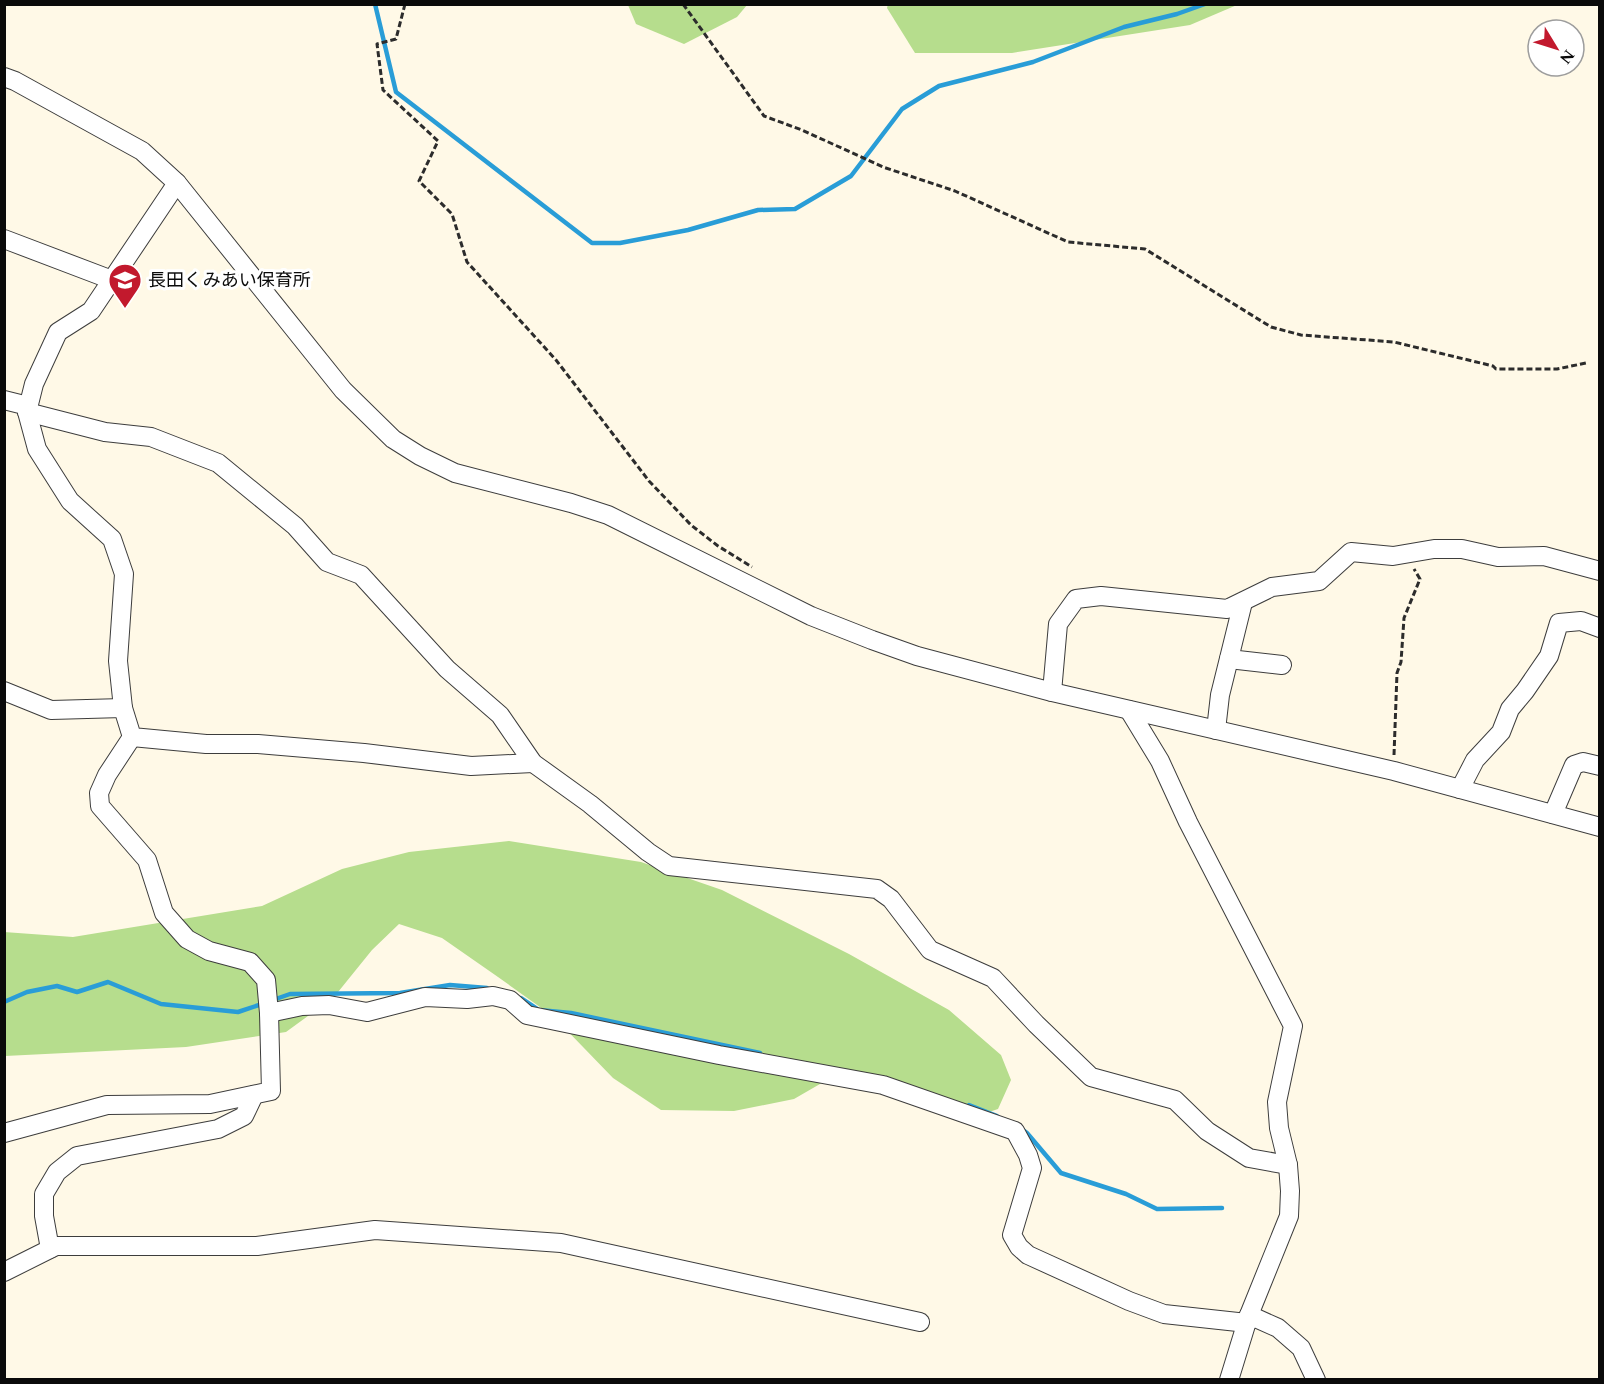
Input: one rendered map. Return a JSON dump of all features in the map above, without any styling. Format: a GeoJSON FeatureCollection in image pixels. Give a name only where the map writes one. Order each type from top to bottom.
{"type":"FeatureCollection","features":[{"type":"Feature","properties":{"kind":"street"},"geometry":{"type":"LineString","coordinates":[[4,77],[142,151],[177,183],[343,390],[393,439],[420,456],[455,473],[608,515],[811,616],[916,656],[1052,692],[1394,771],[1599,827]]}},
{"type":"Feature","properties":{"kind":"street"},"geometry":{"type":"LineString","coordinates":[[132,738],[123,708],[118,660],[124,574],[112,539],[70,501],[37,449],[28,409],[34,384],[58,332],[91,311],[177,183]]}},
{"type":"Feature","properties":{"kind":"street"},"geometry":{"type":"LineString","coordinates":[[4,239],[111,280]]}},
{"type":"Feature","properties":{"kind":"street"},"geometry":{"type":"LineString","coordinates":[[4,400],[105,432],[151,437],[218,463],[295,526],[327,562],[361,574],[447,669],[500,715],[533,763],[669,866],[877,889],[891,899],[930,950],[993,978],[1036,1024],[1091,1077],[1175,1100],[1207,1131],[1249,1158],[1288,1165]]}},
{"type":"Feature","properties":{"kind":"street"},"geometry":{"type":"LineString","coordinates":[[1052,692],[1058,624],[1076,599],[1101,596],[1227,609],[1272,586],[1319,581],[1351,552],[1393,556],[1434,549],[1462,549],[1498,557],[1544,556],[1591,567],[1599,572]]}},
{"type":"Feature","properties":{"kind":"street"},"geometry":{"type":"LineString","coordinates":[[1216,730],[1220,695],[1243,602]]}},
{"type":"Feature","properties":{"kind":"street"},"geometry":{"type":"LineString","coordinates":[[1460,789],[1475,760],[1501,732],[1510,709],[1549,656],[1559,623],[1581,621],[1599,628]]}},
{"type":"Feature","properties":{"kind":"street"},"geometry":{"type":"LineString","coordinates":[[1229,659],[1282,666]]}},
{"type":"Feature","properties":{"kind":"street"},"geometry":{"type":"LineString","coordinates":[[4,691],[51,710],[123,708]]}},
{"type":"Feature","properties":{"kind":"street"},"geometry":{"type":"LineString","coordinates":[[1129,710],[1160,761],[1188,822],[1293,1026],[1277,1102],[1279,1128],[1288,1165],[1289,1216],[1248,1319],[1229,1380]]}},
{"type":"Feature","properties":{"kind":"street"},"geometry":{"type":"LineString","coordinates":[[132,738],[206,744],[258,744],[471,766],[533,763]]}},
{"type":"Feature","properties":{"kind":"street"},"geometry":{"type":"LineString","coordinates":[[4,1133],[107,1105],[210,1104],[271,1091],[266,980],[250,963],[209,951],[186,939],[164,913],[147,860],[100,806],[99,793],[106,776],[132,738]]}},
{"type":"Feature","properties":{"kind":"street"},"geometry":{"type":"LineString","coordinates":[[1553,814],[1574,765],[1583,762],[1599,766]]}},
{"type":"Feature","properties":{"kind":"street"},"geometry":{"type":"LineString","coordinates":[[269,1011],[329,1005],[367,1012],[424,997],[467,999],[492,996],[510,1000],[527,1015],[719,1055],[882,1085],[1015,1131],[1032,1168],[1012,1235],[1019,1247],[1028,1255],[1129,1301],[1164,1314],[1248,1319],[1278,1328],[1301,1348],[1316,1380]]}},
{"type":"Feature","properties":{"kind":"street"},"geometry":{"type":"LineString","coordinates":[[50,1249],[44,1216],[44,1194],[57,1172],[77,1156],[218,1129],[244,1116],[254,1095]]}},
{"type":"Feature","properties":{"kind":"street"},"geometry":{"type":"LineString","coordinates":[[4,1272],[56,1246],[257,1246],[375,1230],[561,1243],[920,1322]]}},
{"type":"Feature","properties":{"kind":"path"},"geometry":{"type":"LineString","coordinates":[[405,4],[396,39],[377,44],[383,90],[438,141],[419,181],[452,214],[467,262],[556,360],[649,481],[691,525],[718,546],[756,569],[762,592]]}},
{"type":"Feature","properties":{"kind":"path"},"geometry":{"type":"LineString","coordinates":[[683,4],[764,116],[874,163],[955,191],[1068,242],[1145,249],[1270,327],[1301,335],[1394,342],[1493,366],[1496,369],[1557,369],[1586,363]]}},
{"type":"Feature","properties":{"kind":"path"},"geometry":{"type":"LineString","coordinates":[[1394,771],[1397,673],[1401,662],[1404,618],[1420,579],[1406,555]]}},
{"type":"Feature","properties":{"kind":"green space"},"geometry":{"type":"Polygon","coordinates":[[[888,4],[1237,5],[1190,25],[1012,53],[915,53],[887,8],[888,4]]]}},
{"type":"Feature","properties":{"kind":"green space"},"geometry":{"type":"Polygon","coordinates":[[[628,5],[747,5],[737,17],[684,44],[636,24],[628,5]]]}},
{"type":"Feature","properties":{"kind":"green space"},"geometry":{"type":"Polygon","coordinates":[[[509,841],[641,862],[722,890],[849,954],[949,1010],[1001,1055],[1011,1080],[998,1109],[971,1118],[839,1073],[794,1099],[734,1111],[661,1110],[613,1078],[554,1017],[498,977],[442,938],[399,924],[372,950],[334,997],[286,1032],[186,1047],[5,1056],[4,932],[73,937],[262,906],[342,869],[409,852],[509,841]]]}},
{"type":"Feature","properties":{"kind":"waterway"},"geometry":{"type":"LineString","coordinates":[[375,4],[396,92],[592,243],[620,243],[688,230],[758,210],[795,209],[851,176],[902,109],[939,86],[1033,62],[1124,27],[1177,14],[1205,4]]}},
{"type":"Feature","properties":{"kind":"waterway"},"geometry":{"type":"LineString","coordinates":[[4,1002],[27,992],[57,986],[77,992],[108,982],[161,1004],[238,1012],[265,1003]]}},
{"type":"Feature","properties":{"kind":"waterway"},"geometry":{"type":"LineString","coordinates":[[273,1000],[290,994],[400,993],[450,985],[487,988]]}},
{"type":"Feature","properties":{"kind":"waterway"},"geometry":{"type":"LineString","coordinates":[[521,998],[539,1010],[571,1013],[760,1053]]}},
{"type":"Feature","properties":{"kind":"waterway"},"geometry":{"type":"LineString","coordinates":[[969,1105],[997,1116]]}},
{"type":"Feature","properties":{"kind":"waterway"},"geometry":{"type":"LineString","coordinates":[[1023,1130],[1061,1173],[1126,1194],[1157,1209],[1222,1208]]}},
{"type":"Feature","properties":{"kind":"place","name":"長田くみあい保育所"},"geometry":{"type":"Point","coordinates":[125,309]}}]}
